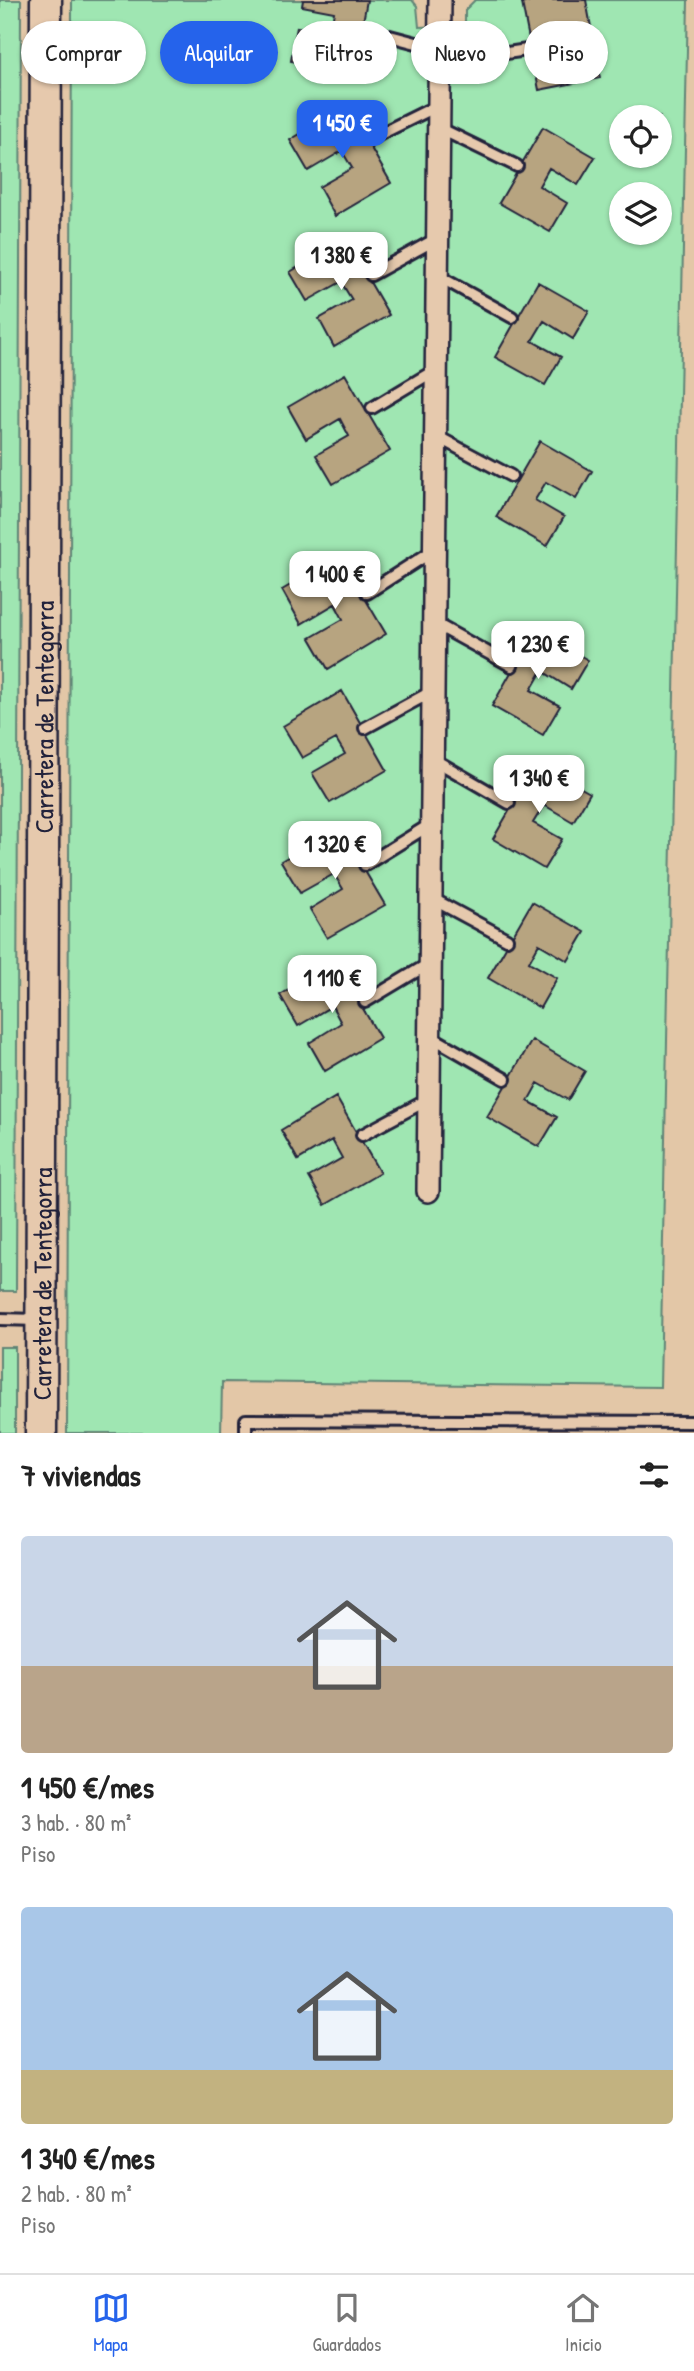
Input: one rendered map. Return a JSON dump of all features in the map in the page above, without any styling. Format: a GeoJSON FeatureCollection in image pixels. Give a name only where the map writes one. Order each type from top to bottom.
{"type":"FeatureCollection","features":[{"type":"Feature","properties":{"kind":"main road","name":"Carretera de Tentegorra"},"geometry":{"type":"LineString","coordinates":[[41,1433],[46,0]]}},
{"type":"Feature","properties":{"kind":"street"},"geometry":{"type":"LineString","coordinates":[[440,0],[440,21]]}},
{"type":"Feature","properties":{"kind":"street"},"geometry":{"type":"LineString","coordinates":[[428,1191],[439,84]]}},
{"type":"Feature","properties":{"kind":"lane"},"geometry":{"type":"LineString","coordinates":[[372,138],[439,105]]}},
{"type":"Feature","properties":{"kind":"lane"},"geometry":{"type":"LineString","coordinates":[[439,128],[517,166]]}},
{"type":"Feature","properties":{"kind":"lane"},"geometry":{"type":"LineString","coordinates":[[370,275],[438,238]]}},
{"type":"Feature","properties":{"kind":"lane"},"geometry":{"type":"LineString","coordinates":[[438,276],[512,317]]}},
{"type":"Feature","properties":{"kind":"lane"},"geometry":{"type":"LineString","coordinates":[[372,408],[436,369]]}},
{"type":"Feature","properties":{"kind":"lane"},"geometry":{"type":"LineString","coordinates":[[436,436],[510,476]]}},
{"type":"Feature","properties":{"kind":"lane"},"geometry":{"type":"LineString","coordinates":[[367,593],[435,550]]}},
{"type":"Feature","properties":{"kind":"lane"},"geometry":{"type":"LineString","coordinates":[[434,623],[512,666]]}},
{"type":"Feature","properties":{"kind":"lane"},"geometry":{"type":"LineString","coordinates":[[365,728],[433,691]]}},
{"type":"Feature","properties":{"kind":"lane"},"geometry":{"type":"LineString","coordinates":[[433,759],[509,803]]}},
{"type":"Feature","properties":{"kind":"lane"},"geometry":{"type":"LineString","coordinates":[[365,865],[432,823]]}},
{"type":"Feature","properties":{"kind":"lane"},"geometry":{"type":"LineString","coordinates":[[431,898],[506,939]]}},
{"type":"Feature","properties":{"kind":"lane"},"geometry":{"type":"LineString","coordinates":[[365,1002],[430,963]]}},
{"type":"Feature","properties":{"kind":"lane"},"geometry":{"type":"LineString","coordinates":[[430,1037],[505,1079]]}},
{"type":"Feature","properties":{"kind":"lane"},"geometry":{"type":"LineString","coordinates":[[362,1135],[429,1099]]}},
{"type":"Feature","properties":{"kind":"lane"},"geometry":{"type":"LineString","coordinates":[[0,1320],[41,1320]]}},
{"type":"Feature","properties":{"kind":"lane"},"geometry":{"type":"LineString","coordinates":[[246,1433],[246,1420],[694,1422]]}},
{"type":"Feature","properties":{"kind":"green space"},"geometry":{"type":"Polygon","coordinates":[[[0,0],[21,0],[16,1291],[0,1291],[0,0]]]}},
{"type":"Feature","properties":{"kind":"green space"},"geometry":{"type":"Polygon","coordinates":[[[72,0],[412,0],[417,6],[418,21],[411,21],[411,84],[510,84],[510,21],[465,21],[465,10],[475,0],[688,0],[660,1387],[222,1382],[221,1433],[67,1433],[72,84],[146,84],[146,21],[72,21],[72,0]]]}},
{"type":"Feature","properties":{"kind":"green space"},"geometry":{"type":"Polygon","coordinates":[[[0,1347],[15,1347],[15,1433],[0,1433],[0,1347]]]}},
{"type":"Feature","properties":{"kind":"building"},"geometry":{"type":"Polygon","coordinates":[[[303,0],[367,0],[363,21],[332,21],[334,12],[302,6],[303,0]]]}},
{"type":"Feature","properties":{"kind":"building"},"geometry":{"type":"Polygon","coordinates":[[[537,0],[586,0],[590,21],[526,21],[522,3],[537,0]]]}},
{"type":"Feature","properties":{"kind":"building"},"geometry":{"type":"Polygon","coordinates":[[[538,84],[570,84],[539,90],[538,84]]]}},
{"type":"Feature","properties":{"kind":"building"},"geometry":{"type":"Polygon","coordinates":[[[347,106],[391,183],[335,216],[319,187],[352,168],[342,151],[308,171],[290,140],[347,106]]]}},
{"type":"Feature","properties":{"kind":"building"},"geometry":{"type":"Polygon","coordinates":[[[543,127],[595,157],[578,185],[549,168],[539,186],[567,203],[550,232],[499,203],[543,127]]]}},
{"type":"Feature","properties":{"kind":"building"},"geometry":{"type":"Polygon","coordinates":[[[345,239],[389,315],[334,347],[319,319],[352,300],[341,282],[307,301],[290,272],[345,239]]]}},
{"type":"Feature","properties":{"kind":"building"},"geometry":{"type":"Polygon","coordinates":[[[538,282],[589,311],[573,339],[544,321],[532,341],[561,357],[545,385],[495,357],[538,282]]]}},
{"type":"Feature","properties":{"kind":"building"},"geometry":{"type":"Polygon","coordinates":[[[345,374],[390,451],[333,484],[316,455],[349,436],[340,419],[306,439],[288,407],[345,374]]]}},
{"type":"Feature","properties":{"kind":"building"},"geometry":{"type":"Polygon","coordinates":[[[540,441],[592,471],[576,499],[546,482],[535,500],[564,517],[547,546],[496,517],[540,441]]]}},
{"type":"Feature","properties":{"kind":"building"},"geometry":{"type":"Polygon","coordinates":[[[340,556],[386,634],[328,669],[310,638],[343,619],[335,604],[301,624],[282,590],[340,556]]]}},
{"type":"Feature","properties":{"kind":"building"},"geometry":{"type":"Polygon","coordinates":[[[535,630],[588,660],[571,689],[542,671],[531,690],[560,706],[543,735],[492,706],[535,630]]]}},
{"type":"Feature","properties":{"kind":"building"},"geometry":{"type":"Polygon","coordinates":[[[342,691],[387,770],[330,803],[312,773],[345,754],[336,739],[302,758],[283,726],[342,691]]]}},
{"type":"Feature","properties":{"kind":"building"},"geometry":{"type":"Polygon","coordinates":[[[537,763],[590,793],[573,822],[544,805],[533,823],[562,839],[544,869],[493,839],[537,763]]]}},
{"type":"Feature","properties":{"kind":"building"},"geometry":{"type":"Polygon","coordinates":[[[339,827],[385,905],[327,938],[310,909],[343,889],[334,874],[300,893],[281,861],[339,827]]]}},
{"type":"Feature","properties":{"kind":"building"},"geometry":{"type":"Polygon","coordinates":[[[532,902],[585,932],[568,961],[539,944],[529,962],[557,978],[540,1008],[488,978],[532,902]]]}},
{"type":"Feature","properties":{"kind":"building"},"geometry":{"type":"Polygon","coordinates":[[[336,962],[380,1038],[325,1071],[309,1043],[341,1023],[332,1006],[298,1026],[280,995],[336,962]]]}},
{"type":"Feature","properties":{"kind":"building"},"geometry":{"type":"Polygon","coordinates":[[[532,1040],[585,1071],[568,1100],[538,1083],[528,1101],[557,1117],[539,1147],[487,1117],[532,1040]]]}},
{"type":"Feature","properties":{"kind":"building"},"geometry":{"type":"Polygon","coordinates":[[[336,1097],[380,1173],[325,1205],[309,1177],[342,1158],[332,1140],[298,1160],[281,1130],[336,1097]]]}}]}
